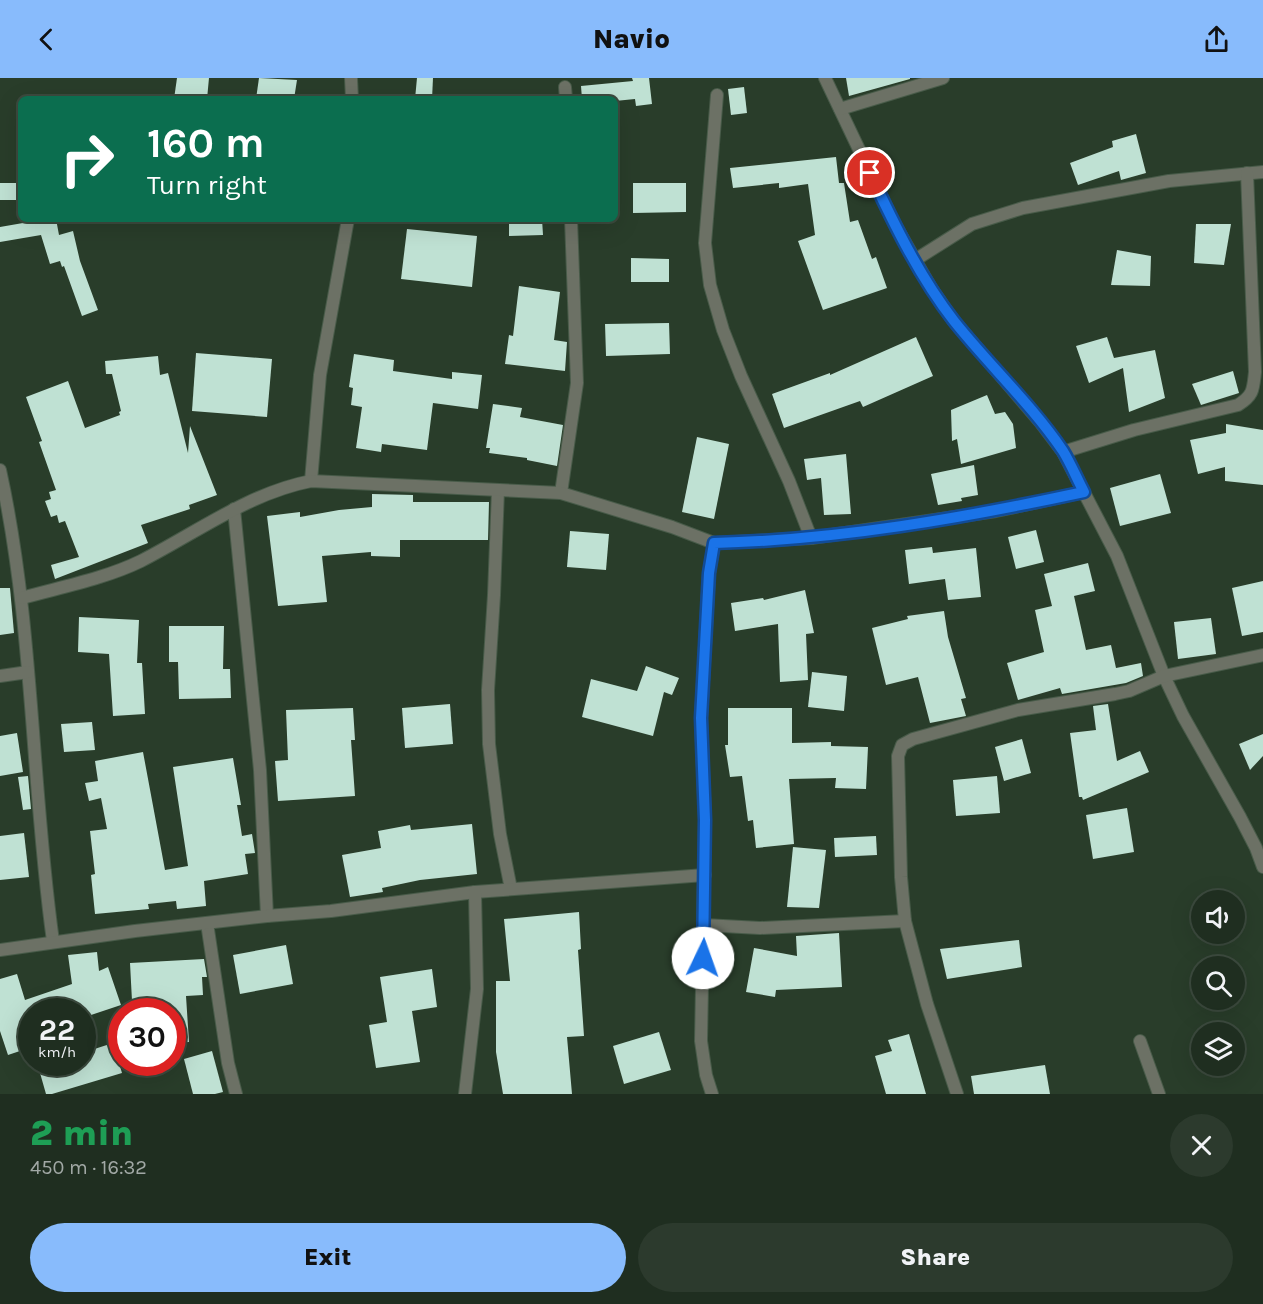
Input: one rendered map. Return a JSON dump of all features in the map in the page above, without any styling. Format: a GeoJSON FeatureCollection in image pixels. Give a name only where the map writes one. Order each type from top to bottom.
{"type":"FeatureCollection","features":[{"type":"Feature","properties":{"kind":"street"},"geometry":{"type":"LineString","coordinates":[[351,78],[352,96]]}},
{"type":"Feature","properties":{"kind":"street"},"geometry":{"type":"LineString","coordinates":[[825,78],[894,223],[931,288],[953,320],[1063,452],[1117,556],[1164,676],[1183,716],[1251,838],[1263,867]]}},
{"type":"Feature","properties":{"kind":"street"},"geometry":{"type":"LineString","coordinates":[[840,110],[943,78]]}},
{"type":"Feature","properties":{"kind":"street"},"geometry":{"type":"LineString","coordinates":[[717,95],[705,243],[710,285],[737,367],[812,538]]}},
{"type":"Feature","properties":{"kind":"street"},"geometry":{"type":"LineString","coordinates":[[915,260],[972,224],[1023,208],[1169,181],[1263,172]]}},
{"type":"Feature","properties":{"kind":"street"},"geometry":{"type":"LineString","coordinates":[[1063,452],[1134,429],[1238,405],[1253,391],[1255,372],[1247,173]]}},
{"type":"Feature","properties":{"kind":"street"},"geometry":{"type":"LineString","coordinates":[[311,481],[320,375],[347,222]]}},
{"type":"Feature","properties":{"kind":"street"},"geometry":{"type":"LineString","coordinates":[[561,493],[577,383],[571,222]]}},
{"type":"Feature","properties":{"kind":"street"},"geometry":{"type":"LineString","coordinates":[[0,470],[22,598],[38,796],[53,941]]}},
{"type":"Feature","properties":{"kind":"street"},"geometry":{"type":"LineString","coordinates":[[22,598],[114,572],[139,562],[234,509],[295,484],[311,481],[561,493],[672,526],[714,543],[812,538],[996,511],[1084,492]]}},
{"type":"Feature","properties":{"kind":"street"},"geometry":{"type":"LineString","coordinates":[[498,490],[488,690],[489,744],[500,834],[511,889]]}},
{"type":"Feature","properties":{"kind":"street"},"geometry":{"type":"LineString","coordinates":[[234,509],[260,770],[267,916]]}},
{"type":"Feature","properties":{"kind":"street"},"geometry":{"type":"LineString","coordinates":[[712,1094],[706,1075],[701,1041],[705,820],[701,718],[709,573],[714,543]]}},
{"type":"Feature","properties":{"kind":"street"},"geometry":{"type":"LineString","coordinates":[[957,1094],[927,1004],[905,921],[901,876],[897,756],[903,744],[913,739],[1018,710],[1130,691],[1164,676],[1263,655]]}},
{"type":"Feature","properties":{"kind":"street"},"geometry":{"type":"LineString","coordinates":[[0,676],[28,672]]}},
{"type":"Feature","properties":{"kind":"street"},"geometry":{"type":"LineString","coordinates":[[0,950],[53,941],[267,916],[331,911],[475,892],[705,875]]}},
{"type":"Feature","properties":{"kind":"street"},"geometry":{"type":"LineString","coordinates":[[465,1094],[477,989],[475,892]]}},
{"type":"Feature","properties":{"kind":"street"},"geometry":{"type":"LineString","coordinates":[[704,925],[760,927],[905,921]]}},
{"type":"Feature","properties":{"kind":"street"},"geometry":{"type":"LineString","coordinates":[[207,923],[228,1063],[236,1094]]}},
{"type":"Feature","properties":{"kind":"street"},"geometry":{"type":"LineString","coordinates":[[1140,1041],[1158,1094]]}},
{"type":"Feature","properties":{"kind":"building"},"geometry":{"type":"Polygon","coordinates":[[[177,78],[209,78],[207,96],[174,96],[177,78]]]}},
{"type":"Feature","properties":{"kind":"building"},"geometry":{"type":"Polygon","coordinates":[[[259,78],[297,80],[294,96],[256,96],[259,78]]]}},
{"type":"Feature","properties":{"kind":"building"},"geometry":{"type":"Polygon","coordinates":[[[417,78],[433,78],[432,96],[415,96],[417,78]]]}},
{"type":"Feature","properties":{"kind":"building"},"geometry":{"type":"Polygon","coordinates":[[[632,78],[649,78],[652,104],[636,106],[635,99],[618,101],[618,96],[582,96],[581,86],[633,81],[632,78]]]}},
{"type":"Feature","properties":{"kind":"building"},"geometry":{"type":"Polygon","coordinates":[[[846,78],[910,78],[910,79],[849,96],[846,78]]]}},
{"type":"Feature","properties":{"kind":"building"},"geometry":{"type":"Polygon","coordinates":[[[744,87],[747,113],[731,115],[728,89],[744,87]]]}},
{"type":"Feature","properties":{"kind":"building"},"geometry":{"type":"Polygon","coordinates":[[[1136,134],[1146,173],[1121,180],[1119,171],[1078,185],[1070,163],[1113,147],[1112,141],[1136,134]]]}},
{"type":"Feature","properties":{"kind":"building"},"geometry":{"type":"Polygon","coordinates":[[[836,157],[839,183],[844,183],[850,222],[858,220],[872,259],[876,257],[887,288],[823,310],[798,241],[815,235],[808,184],[779,188],[779,183],[733,188],[730,168],[836,157]]]}},
{"type":"Feature","properties":{"kind":"building"},"geometry":{"type":"Polygon","coordinates":[[[0,183],[18,183],[18,200],[0,200],[0,183]]]}},
{"type":"Feature","properties":{"kind":"building"},"geometry":{"type":"Polygon","coordinates":[[[633,183],[686,183],[686,212],[633,213],[633,183]]]}},
{"type":"Feature","properties":{"kind":"building"},"geometry":{"type":"Polygon","coordinates":[[[29,222],[57,222],[59,235],[73,231],[80,261],[98,310],[82,316],[64,266],[62,267],[60,261],[50,264],[41,235],[0,242],[0,227],[29,222]]]}},
{"type":"Feature","properties":{"kind":"building"},"geometry":{"type":"Polygon","coordinates":[[[509,222],[542,222],[543,235],[509,236],[509,222]]]}},
{"type":"Feature","properties":{"kind":"building"},"geometry":{"type":"Polygon","coordinates":[[[1196,224],[1231,224],[1224,265],[1194,263],[1196,224]]]}},
{"type":"Feature","properties":{"kind":"building"},"geometry":{"type":"Polygon","coordinates":[[[407,229],[477,236],[472,287],[401,279],[407,229]]]}},
{"type":"Feature","properties":{"kind":"building"},"geometry":{"type":"Polygon","coordinates":[[[1117,250],[1151,256],[1150,286],[1111,285],[1117,250]]]}},
{"type":"Feature","properties":{"kind":"building"},"geometry":{"type":"Polygon","coordinates":[[[631,258],[669,259],[669,282],[631,282],[631,258]]]}},
{"type":"Feature","properties":{"kind":"building"},"geometry":{"type":"Polygon","coordinates":[[[519,286],[560,292],[554,340],[567,342],[565,371],[505,364],[509,335],[513,336],[519,286]]]}},
{"type":"Feature","properties":{"kind":"building"},"geometry":{"type":"Polygon","coordinates":[[[669,323],[670,354],[606,356],[605,324],[669,323]]]}},
{"type":"Feature","properties":{"kind":"building"},"geometry":{"type":"Polygon","coordinates":[[[916,337],[933,376],[863,407],[860,401],[784,428],[772,394],[830,373],[830,375],[916,337]]]}},
{"type":"Feature","properties":{"kind":"building"},"geometry":{"type":"Polygon","coordinates":[[[1107,337],[1114,358],[1155,350],[1165,398],[1129,412],[1123,368],[1089,383],[1076,346],[1107,337]]]}},
{"type":"Feature","properties":{"kind":"building"},"geometry":{"type":"Polygon","coordinates":[[[196,353],[272,359],[267,417],[192,411],[196,353]]]}},
{"type":"Feature","properties":{"kind":"building"},"geometry":{"type":"Polygon","coordinates":[[[354,354],[394,360],[393,371],[452,379],[452,372],[482,375],[478,409],[433,403],[427,450],[382,444],[381,452],[356,448],[362,407],[351,405],[353,388],[349,387],[354,354]]]}},
{"type":"Feature","properties":{"kind":"building"},"geometry":{"type":"Polygon","coordinates":[[[158,356],[160,375],[168,373],[188,453],[190,426],[217,495],[189,505],[190,509],[141,525],[148,543],[55,579],[51,565],[79,557],[65,521],[59,523],[57,515],[51,517],[45,501],[51,499],[49,492],[56,490],[26,397],[68,381],[85,428],[120,415],[112,374],[106,374],[105,361],[158,356]]]}},
{"type":"Feature","properties":{"kind":"building"},"geometry":{"type":"Polygon","coordinates":[[[1233,371],[1239,393],[1201,405],[1192,384],[1233,371]]]}},
{"type":"Feature","properties":{"kind":"building"},"geometry":{"type":"Polygon","coordinates":[[[987,395],[995,414],[1005,412],[1013,424],[1016,448],[961,464],[957,439],[952,441],[951,410],[987,395]]]}},
{"type":"Feature","properties":{"kind":"building"},"geometry":{"type":"Polygon","coordinates":[[[493,404],[522,408],[520,417],[563,425],[557,466],[527,460],[527,458],[489,453],[490,448],[486,448],[493,404]]]}},
{"type":"Feature","properties":{"kind":"building"},"geometry":{"type":"Polygon","coordinates":[[[1226,424],[1263,430],[1263,485],[1225,481],[1225,467],[1198,474],[1190,440],[1226,433],[1226,424]]]}},
{"type":"Feature","properties":{"kind":"building"},"geometry":{"type":"Polygon","coordinates":[[[697,437],[729,444],[714,519],[682,512],[697,437]]]}},
{"type":"Feature","properties":{"kind":"building"},"geometry":{"type":"Polygon","coordinates":[[[846,454],[851,514],[824,515],[821,478],[807,480],[804,459],[846,454]]]}},
{"type":"Feature","properties":{"kind":"building"},"geometry":{"type":"Polygon","coordinates":[[[974,465],[978,495],[961,498],[962,501],[938,505],[931,474],[974,465]]]}},
{"type":"Feature","properties":{"kind":"building"},"geometry":{"type":"Polygon","coordinates":[[[1160,474],[1171,513],[1120,526],[1110,488],[1160,474]]]}},
{"type":"Feature","properties":{"kind":"building"},"geometry":{"type":"Polygon","coordinates":[[[372,494],[413,495],[413,502],[489,502],[488,540],[400,540],[400,557],[371,556],[371,552],[322,556],[327,602],[278,606],[267,516],[300,512],[300,517],[372,507],[372,494]]]}},
{"type":"Feature","properties":{"kind":"building"},"geometry":{"type":"Polygon","coordinates":[[[1036,530],[1044,562],[1016,569],[1008,537],[1036,530]]]}},
{"type":"Feature","properties":{"kind":"building"},"geometry":{"type":"Polygon","coordinates":[[[570,531],[609,534],[606,570],[567,567],[570,531]]]}},
{"type":"Feature","properties":{"kind":"building"},"geometry":{"type":"Polygon","coordinates":[[[932,547],[933,553],[976,548],[981,597],[948,600],[945,579],[909,584],[905,550],[932,547]]]}},
{"type":"Feature","properties":{"kind":"building"},"geometry":{"type":"Polygon","coordinates":[[[1088,563],[1095,591],[1074,596],[1086,650],[1111,645],[1116,668],[1141,663],[1143,676],[1126,683],[1062,694],[1060,688],[1018,700],[1007,663],[1044,652],[1035,610],[1052,606],[1044,574],[1088,563]]]}},
{"type":"Feature","properties":{"kind":"building"},"geometry":{"type":"Polygon","coordinates":[[[1263,581],[1263,632],[1242,636],[1232,588],[1263,581]]]}},
{"type":"Feature","properties":{"kind":"building"},"geometry":{"type":"Polygon","coordinates":[[[0,588],[10,588],[14,633],[0,635],[0,588]]]}},
{"type":"Feature","properties":{"kind":"building"},"geometry":{"type":"Polygon","coordinates":[[[805,590],[814,633],[806,634],[808,680],[780,682],[778,624],[735,631],[731,603],[763,598],[764,600],[805,590]]]}},
{"type":"Feature","properties":{"kind":"building"},"geometry":{"type":"Polygon","coordinates":[[[944,611],[948,637],[966,698],[961,699],[966,716],[930,723],[918,677],[886,685],[872,628],[908,619],[907,616],[944,611]]]}},
{"type":"Feature","properties":{"kind":"building"},"geometry":{"type":"Polygon","coordinates":[[[79,617],[139,620],[137,663],[142,663],[145,714],[113,716],[109,654],[78,652],[79,617]]]}},
{"type":"Feature","properties":{"kind":"building"},"geometry":{"type":"Polygon","coordinates":[[[1211,618],[1216,654],[1178,659],[1174,622],[1211,618]]]}},
{"type":"Feature","properties":{"kind":"building"},"geometry":{"type":"Polygon","coordinates":[[[169,626],[224,626],[223,669],[230,669],[231,698],[179,699],[178,662],[169,662],[169,626]]]}},
{"type":"Feature","properties":{"kind":"building"},"geometry":{"type":"Polygon","coordinates":[[[646,666],[679,678],[672,695],[664,692],[653,736],[582,717],[591,679],[637,691],[646,666]]]}},
{"type":"Feature","properties":{"kind":"building"},"geometry":{"type":"Polygon","coordinates":[[[812,672],[847,676],[844,711],[808,707],[812,672]]]}},
{"type":"Feature","properties":{"kind":"building"},"geometry":{"type":"Polygon","coordinates":[[[450,704],[453,744],[405,748],[402,708],[450,704]]]}},
{"type":"Feature","properties":{"kind":"building"},"geometry":{"type":"Polygon","coordinates":[[[1108,704],[1117,761],[1140,751],[1149,772],[1083,800],[1079,797],[1070,733],[1096,730],[1093,706],[1108,704]]]}},
{"type":"Feature","properties":{"kind":"building"},"geometry":{"type":"Polygon","coordinates":[[[353,708],[355,740],[351,740],[355,796],[278,801],[275,761],[288,760],[286,710],[353,708]]]}},
{"type":"Feature","properties":{"kind":"building"},"geometry":{"type":"Polygon","coordinates":[[[728,708],[792,708],[792,743],[831,742],[831,746],[868,747],[866,789],[835,788],[836,778],[789,779],[794,844],[756,848],[753,820],[748,821],[742,776],[730,777],[725,745],[728,745],[728,708]]]}},
{"type":"Feature","properties":{"kind":"building"},"geometry":{"type":"Polygon","coordinates":[[[92,722],[95,750],[64,752],[61,724],[92,722]]]}},
{"type":"Feature","properties":{"kind":"building"},"geometry":{"type":"Polygon","coordinates":[[[17,733],[23,772],[0,776],[0,736],[17,733]]]}},
{"type":"Feature","properties":{"kind":"building"},"geometry":{"type":"Polygon","coordinates":[[[1263,734],[1263,756],[1250,770],[1239,744],[1263,734]]]}},
{"type":"Feature","properties":{"kind":"building"},"geometry":{"type":"Polygon","coordinates":[[[1022,739],[1031,773],[1004,781],[995,747],[1022,739]]]}},
{"type":"Feature","properties":{"kind":"building"},"geometry":{"type":"Polygon","coordinates":[[[143,752],[165,870],[188,866],[173,767],[233,758],[241,805],[237,805],[242,836],[252,834],[255,853],[245,854],[248,874],[204,881],[206,906],[177,909],[176,901],[148,904],[149,909],[95,914],[91,875],[95,874],[90,831],[107,829],[101,798],[89,801],[85,783],[98,781],[95,761],[143,752]]]}},
{"type":"Feature","properties":{"kind":"building"},"geometry":{"type":"Polygon","coordinates":[[[28,776],[31,809],[23,810],[18,777],[28,776]]]}},
{"type":"Feature","properties":{"kind":"building"},"geometry":{"type":"Polygon","coordinates":[[[997,776],[1000,813],[956,816],[953,780],[997,776]]]}},
{"type":"Feature","properties":{"kind":"building"},"geometry":{"type":"Polygon","coordinates":[[[1127,808],[1134,852],[1093,859],[1086,815],[1127,808]]]}},
{"type":"Feature","properties":{"kind":"building"},"geometry":{"type":"Polygon","coordinates":[[[472,824],[477,874],[420,880],[382,888],[383,892],[350,897],[342,855],[381,848],[378,831],[410,825],[411,830],[472,824]]]}},
{"type":"Feature","properties":{"kind":"building"},"geometry":{"type":"Polygon","coordinates":[[[24,833],[29,877],[0,880],[0,836],[24,833]]]}},
{"type":"Feature","properties":{"kind":"building"},"geometry":{"type":"Polygon","coordinates":[[[876,836],[877,855],[835,857],[834,838],[876,836]]]}},
{"type":"Feature","properties":{"kind":"building"},"geometry":{"type":"Polygon","coordinates":[[[793,847],[826,850],[819,908],[787,907],[793,847]]]}},
{"type":"Feature","properties":{"kind":"building"},"geometry":{"type":"Polygon","coordinates":[[[579,912],[581,949],[578,950],[584,1036],[567,1037],[572,1094],[503,1094],[496,1052],[496,981],[510,981],[504,919],[579,912]]]}},
{"type":"Feature","properties":{"kind":"building"},"geometry":{"type":"Polygon","coordinates":[[[839,933],[842,987],[776,990],[775,997],[746,992],[754,948],[797,956],[796,936],[839,933]]]}},
{"type":"Feature","properties":{"kind":"building"},"geometry":{"type":"Polygon","coordinates":[[[1019,940],[1022,967],[947,979],[940,949],[1019,940]]]}},
{"type":"Feature","properties":{"kind":"building"},"geometry":{"type":"Polygon","coordinates":[[[286,945],[293,984],[240,994],[233,955],[286,945]]]}},
{"type":"Feature","properties":{"kind":"building"},"geometry":{"type":"Polygon","coordinates":[[[97,952],[99,971],[108,967],[119,998],[108,998],[108,1009],[96,1013],[96,998],[31,998],[72,984],[68,955],[97,952]]]}},
{"type":"Feature","properties":{"kind":"building"},"geometry":{"type":"Polygon","coordinates":[[[204,959],[207,977],[202,977],[203,995],[186,996],[189,1042],[186,1042],[186,998],[132,998],[130,963],[204,959]]]}},
{"type":"Feature","properties":{"kind":"building"},"geometry":{"type":"Polygon","coordinates":[[[432,969],[437,1007],[412,1011],[420,1062],[376,1068],[369,1025],[387,1022],[380,977],[432,969]]]}},
{"type":"Feature","properties":{"kind":"building"},"geometry":{"type":"Polygon","coordinates":[[[17,974],[24,998],[18,998],[18,1052],[8,1055],[0,1031],[0,979],[17,974]]]}},
{"type":"Feature","properties":{"kind":"building"},"geometry":{"type":"Polygon","coordinates":[[[659,1032],[671,1070],[624,1084],[613,1046],[659,1032]]]}},
{"type":"Feature","properties":{"kind":"building"},"geometry":{"type":"Polygon","coordinates":[[[909,1034],[926,1094],[886,1094],[875,1056],[892,1051],[888,1040],[909,1034]]]}},
{"type":"Feature","properties":{"kind":"building"},"geometry":{"type":"Polygon","coordinates":[[[108,1045],[108,1076],[112,1076],[46,1094],[41,1076],[96,1076],[96,1048],[108,1045]]]}},
{"type":"Feature","properties":{"kind":"building"},"geometry":{"type":"Polygon","coordinates":[[[212,1051],[223,1092],[193,1094],[186,1058],[212,1051]]]}},
{"type":"Feature","properties":{"kind":"building"},"geometry":{"type":"Polygon","coordinates":[[[1045,1065],[1050,1094],[974,1094],[971,1076],[1045,1065]]]}},
{"type":"Feature","properties":{"kind":"route"},"geometry":{"type":"LineString","coordinates":[[703,958],[705,820],[701,718],[709,573],[714,543],[812,538],[996,511],[1084,492],[1063,452],[953,320],[931,288],[894,223],[870,173]]}}]}
